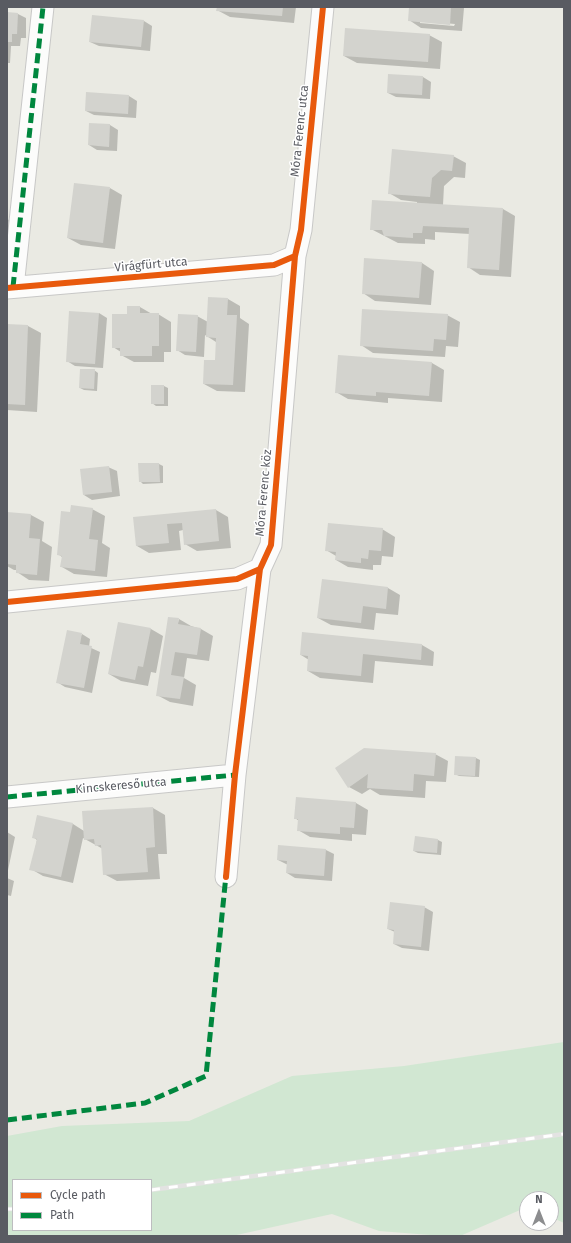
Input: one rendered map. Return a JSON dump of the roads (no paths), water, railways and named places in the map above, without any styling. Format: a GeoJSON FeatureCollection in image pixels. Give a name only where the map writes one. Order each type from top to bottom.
{"type":"FeatureCollection","features":[{"type":"Feature","properties":{"kind":"street","name":"Virágfürt utca"},"geometry":{"type":"LineString","coordinates":[[43,7],[10,288],[274,265],[295,256]]}},
{"type":"Feature","properties":{"kind":"street","name":"Móra Ferenc utca"},"geometry":{"type":"LineString","coordinates":[[295,256],[301,230],[324,7]]}},
{"type":"Feature","properties":{"kind":"street","name":"Móra Ferenc köz"},"geometry":{"type":"LineString","coordinates":[[226,877],[235,775],[260,569],[271,545],[295,256]]}},
{"type":"Feature","properties":{"kind":"street"},"geometry":{"type":"LineString","coordinates":[[7,602],[237,579],[260,569]]}},
{"type":"Feature","properties":{"kind":"street","name":"Kincskereső utca"},"geometry":{"type":"LineString","coordinates":[[7,797],[235,775]]}},
{"type":"Feature","properties":{"kind":"railway"},"geometry":{"type":"LineString","coordinates":[[152,1190],[564,1134]]}},
{"type":"Feature","properties":{"kind":"railway"},"geometry":{"type":"LineString","coordinates":[[7,1209],[12,1209]]}}]}
